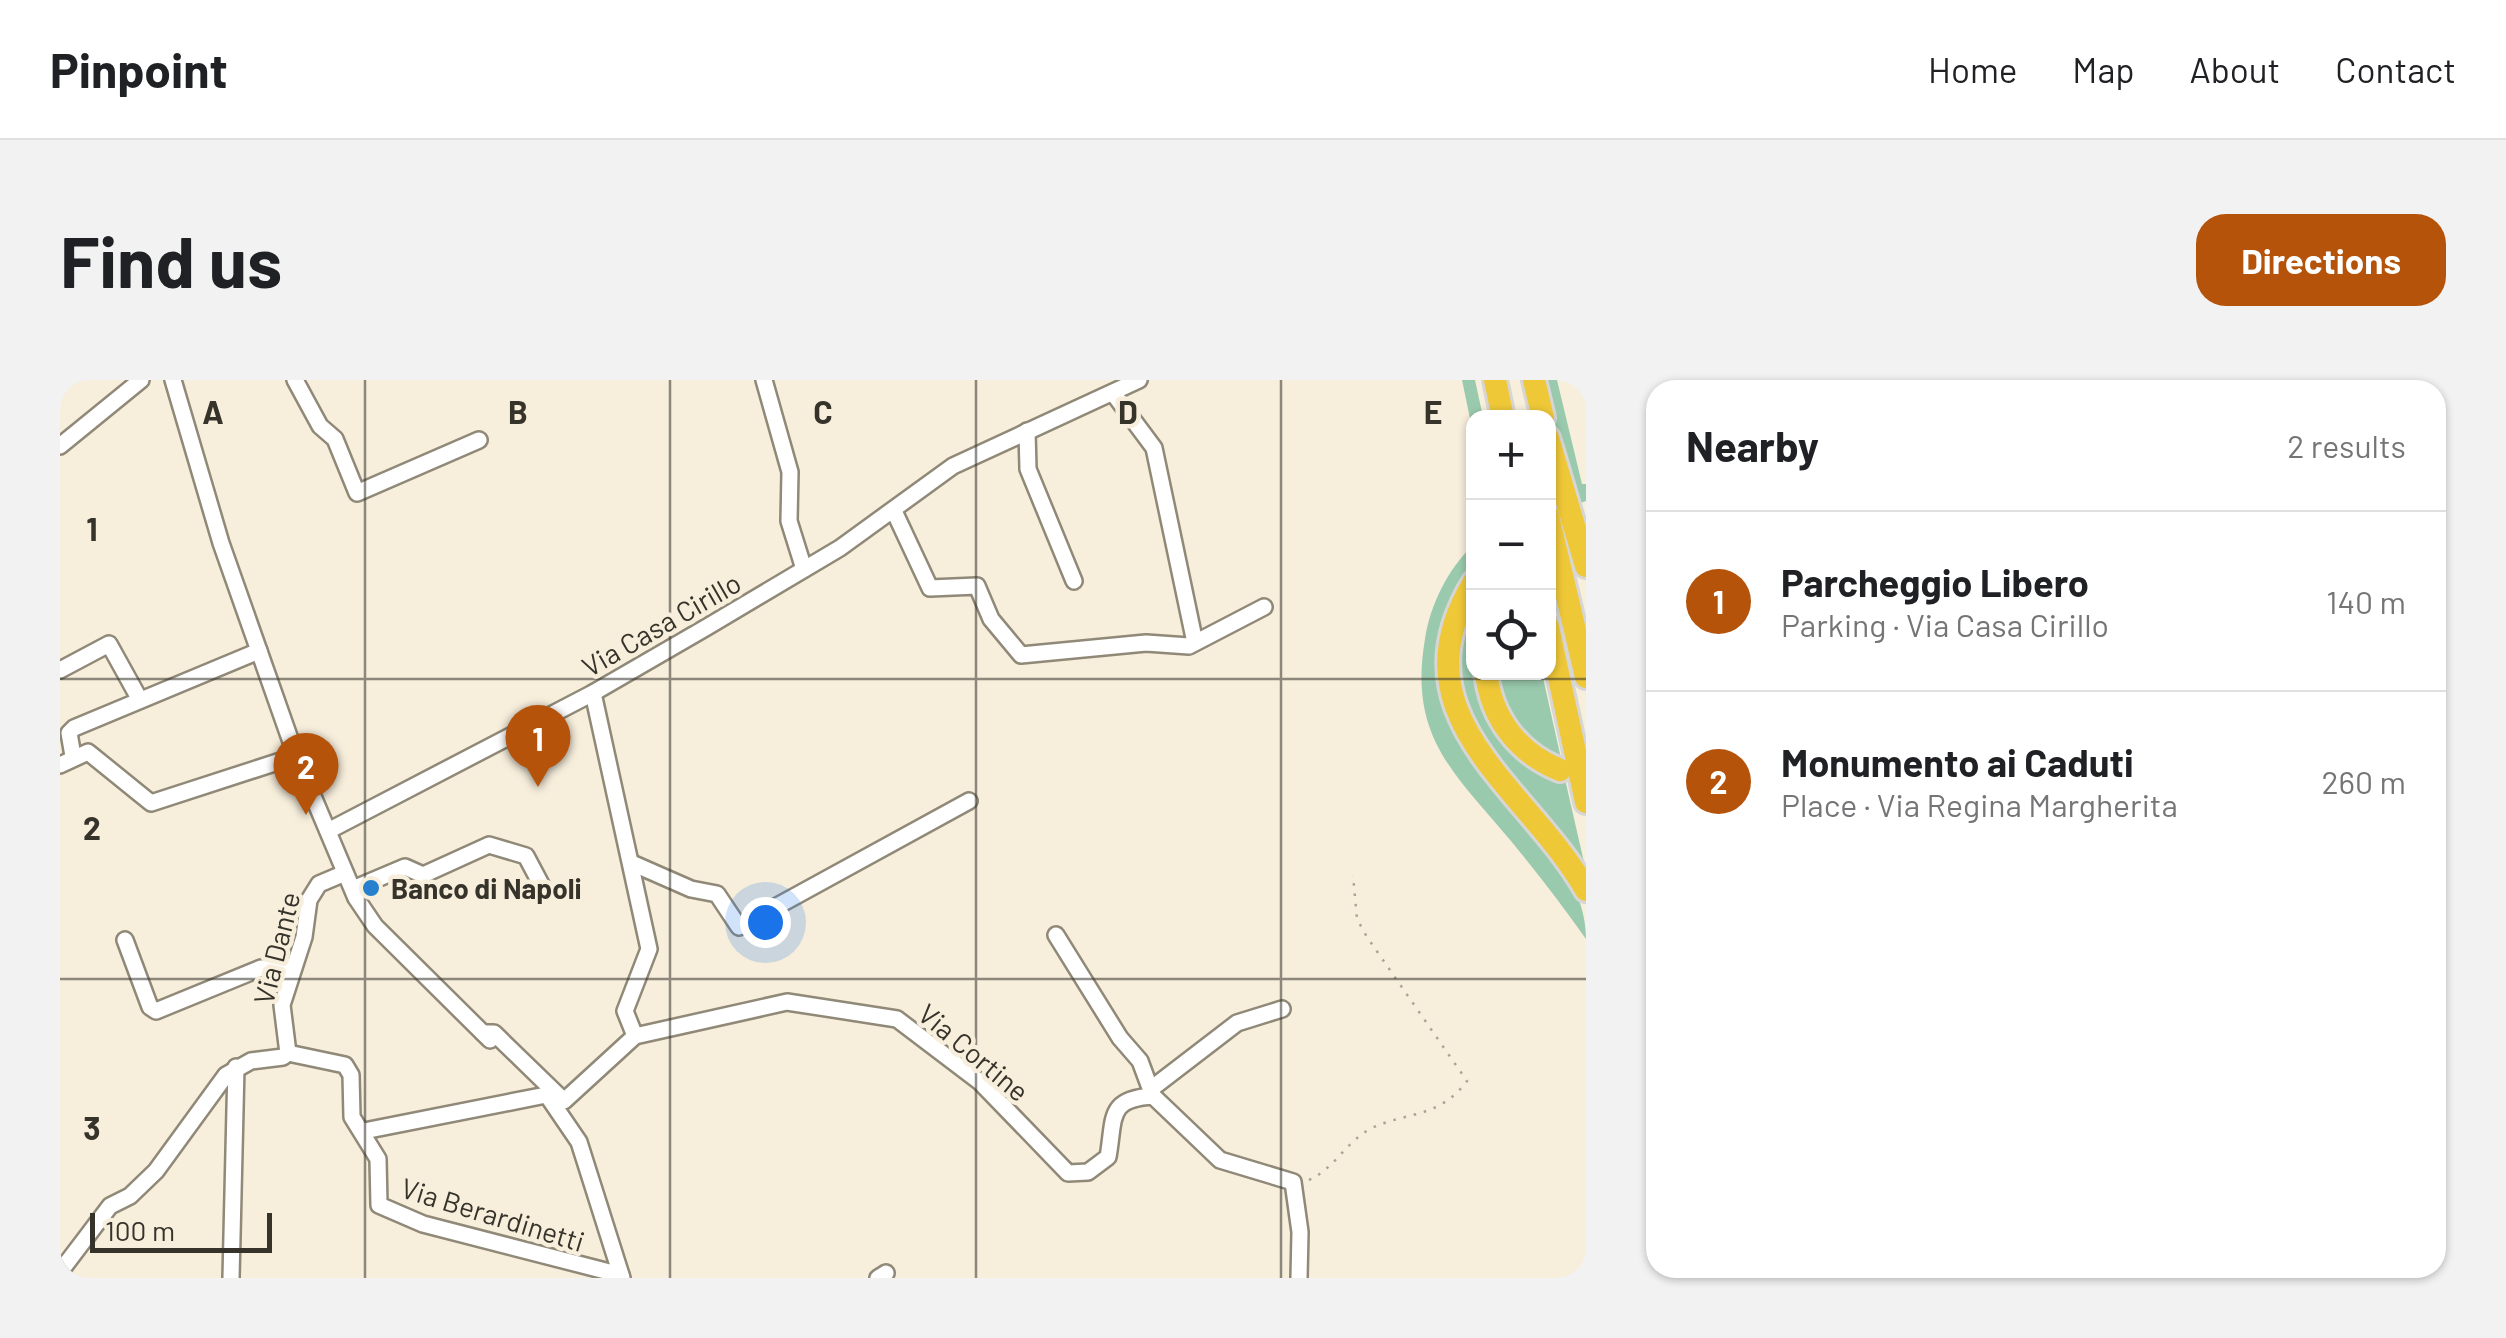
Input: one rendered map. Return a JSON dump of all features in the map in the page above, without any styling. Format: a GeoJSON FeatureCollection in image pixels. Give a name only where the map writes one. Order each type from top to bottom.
{"type":"FeatureCollection","features":[{"type":"Feature","properties":{"kind":"highway"},"geometry":{"type":"LineString","coordinates":[[1480,380],[1486,410]]}},
{"type":"Feature","properties":{"kind":"highway"},"geometry":{"type":"LineString","coordinates":[[1495,380],[1501,410]]}},
{"type":"Feature","properties":{"kind":"highway"},"geometry":{"type":"LineString","coordinates":[[1518,380],[1524,410]]}},
{"type":"Feature","properties":{"kind":"highway"},"geometry":{"type":"LineString","coordinates":[[1534,380],[1541,410]]}},
{"type":"Feature","properties":{"kind":"highway"},"geometry":{"type":"LineString","coordinates":[[1556,465],[1586,566]]}},
{"type":"Feature","properties":{"kind":"highway"},"geometry":{"type":"LineString","coordinates":[[1556,550],[1586,677]]}},
{"type":"Feature","properties":{"kind":"highway"},"geometry":{"type":"LineString","coordinates":[[1470,590],[1455,621],[1450,648],[1449,677],[1460,723],[1472,745],[1536,819],[1586,890]]}},
{"type":"Feature","properties":{"kind":"highway"},"geometry":{"type":"LineString","coordinates":[[1556,664],[1586,802]]}},
{"type":"Feature","properties":{"kind":"highway"},"geometry":{"type":"LineString","coordinates":[[1488,680],[1497,716],[1511,736],[1560,770]]}},
{"type":"Feature","properties":{"kind":"street"},"geometry":{"type":"LineString","coordinates":[[60,446],[141,380]]}},
{"type":"Feature","properties":{"kind":"street"},"geometry":{"type":"LineString","coordinates":[[173,380],[200,477],[296,756],[365,915],[546,1095],[579,1142],[622,1277]]}},
{"type":"Feature","properties":{"kind":"street"},"geometry":{"type":"LineString","coordinates":[[295,380],[320,426],[335,438],[357,493],[480,440]]}},
{"type":"Feature","properties":{"kind":"street"},"geometry":{"type":"LineString","coordinates":[[764,380],[790,472],[789,521],[804,569]]}},
{"type":"Feature","properties":{"kind":"street","name":"Via Casa Cirillo"},"geometry":{"type":"LineString","coordinates":[[328,831],[593,693],[804,569],[894,511],[953,466],[1115,388],[1140,380]]}},
{"type":"Feature","properties":{"kind":"street"},"geometry":{"type":"LineString","coordinates":[[1115,388],[1154,448],[1194,638]]}},
{"type":"Feature","properties":{"kind":"street"},"geometry":{"type":"LineString","coordinates":[[1027,432],[1028,469],[1074,581]]}},
{"type":"Feature","properties":{"kind":"street"},"geometry":{"type":"LineString","coordinates":[[894,511],[930,588],[976,586],[991,618],[1020,655],[1146,643],[1189,646],[1264,608]]}},
{"type":"Feature","properties":{"kind":"street"},"geometry":{"type":"LineString","coordinates":[[60,670],[109,644],[140,700]]}},
{"type":"Feature","properties":{"kind":"street"},"geometry":{"type":"LineString","coordinates":[[259,651],[74,728],[69,732],[66,760],[88,752],[151,803],[296,756]]}},
{"type":"Feature","properties":{"kind":"street"},"geometry":{"type":"LineString","coordinates":[[482,1033],[494,1033],[564,1102],[635,1036],[624,1011],[649,949],[634,864],[593,693]]}},
{"type":"Feature","properties":{"kind":"street"},"geometry":{"type":"LineString","coordinates":[[634,864],[691,889],[716,894],[739,927],[969,801]]}},
{"type":"Feature","properties":{"kind":"street"},"geometry":{"type":"LineString","coordinates":[[353,889],[406,867],[423,876],[489,845],[526,856],[544,890]]}},
{"type":"Feature","properties":{"kind":"street","name":"Via Dante"},"geometry":{"type":"LineString","coordinates":[[288,1052],[282,1006],[308,900],[319,884],[345,873]]}},
{"type":"Feature","properties":{"kind":"street"},"geometry":{"type":"LineString","coordinates":[[1056,934],[1140,1061],[1152,1092],[1220,1160],[1293,1182],[1300,1278]]}},
{"type":"Feature","properties":{"kind":"street"},"geometry":{"type":"LineString","coordinates":[[125,940],[150,1006],[156,1011],[261,968],[294,967]]}},
{"type":"Feature","properties":{"kind":"street","name":"Via Cortine"},"geometry":{"type":"LineString","coordinates":[[635,1036],[788,1002],[897,1018],[980,1082],[1068,1173],[1076,1175],[1098,1167],[1108,1156],[1114,1114],[1120,1103],[1152,1092]]}},
{"type":"Feature","properties":{"kind":"street"},"geometry":{"type":"LineString","coordinates":[[1152,1092],[1237,1023],[1282,1009]]}},
{"type":"Feature","properties":{"kind":"street"},"geometry":{"type":"LineString","coordinates":[[60,1272],[110,1206],[130,1196],[156,1172],[236,1067],[288,1052]]}},
{"type":"Feature","properties":{"kind":"street","name":"Via Berardinetti"},"geometry":{"type":"LineString","coordinates":[[288,1052],[345,1065],[352,1075],[352,1117],[364,1131],[380,1167],[376,1200],[389,1212],[622,1277]]}},
{"type":"Feature","properties":{"kind":"street"},"geometry":{"type":"LineString","coordinates":[[231,1278],[236,1067]]}},
{"type":"Feature","properties":{"kind":"street"},"geometry":{"type":"LineString","coordinates":[[364,1131],[546,1095]]}},
{"type":"Feature","properties":{"kind":"path"},"geometry":{"type":"LineString","coordinates":[[1293,1182],[1325,1171],[1371,1128],[1433,1109],[1467,1081],[1367,937],[1357,919],[1353,876]]}},
{"type":"Feature","properties":{"kind":"green space"},"geometry":{"type":"Polygon","coordinates":[[[1462,380],[1475,380],[1481,410],[1468,410],[1462,380]]]}},
{"type":"Feature","properties":{"kind":"green space"},"geometry":{"type":"Polygon","coordinates":[[[1540,380],[1557,380],[1582,484],[1586,484],[1586,501],[1575,505],[1556,437],[1556,410],[1548,410],[1540,380]]]}},
{"type":"Feature","properties":{"kind":"green space"},"geometry":{"type":"Polygon","coordinates":[[[1464,555],[1466,574],[1447,609],[1439,640],[1439,688],[1453,729],[1476,765],[1560,864],[1579,899],[1586,939],[1455,773],[1430,728],[1423,702],[1422,673],[1427,626],[1448,576],[1464,555]]]}},
{"type":"Feature","properties":{"kind":"green space"},"geometry":{"type":"Polygon","coordinates":[[[1466,624],[1466,680],[1478,680],[1479,692],[1565,779],[1586,871],[1507,777],[1475,725],[1464,698],[1459,669],[1466,624]]]}},
{"type":"Feature","properties":{"kind":"green space"},"geometry":{"type":"Polygon","coordinates":[[[1498,680],[1544,680],[1562,763],[1527,737],[1510,715],[1498,680]]]}},
{"type":"Feature","properties":{"kind":"place","name":"Parcheggio Libero"},"geometry":{"type":"Point","coordinates":[538,787]}},
{"type":"Feature","properties":{"kind":"place","name":"Monumento ai Caduti"},"geometry":{"type":"Point","coordinates":[306,815]}},
{"type":"Feature","properties":{"kind":"place","name":"Banco di Napoli"},"geometry":{"type":"Point","coordinates":[371,888]}}]}
